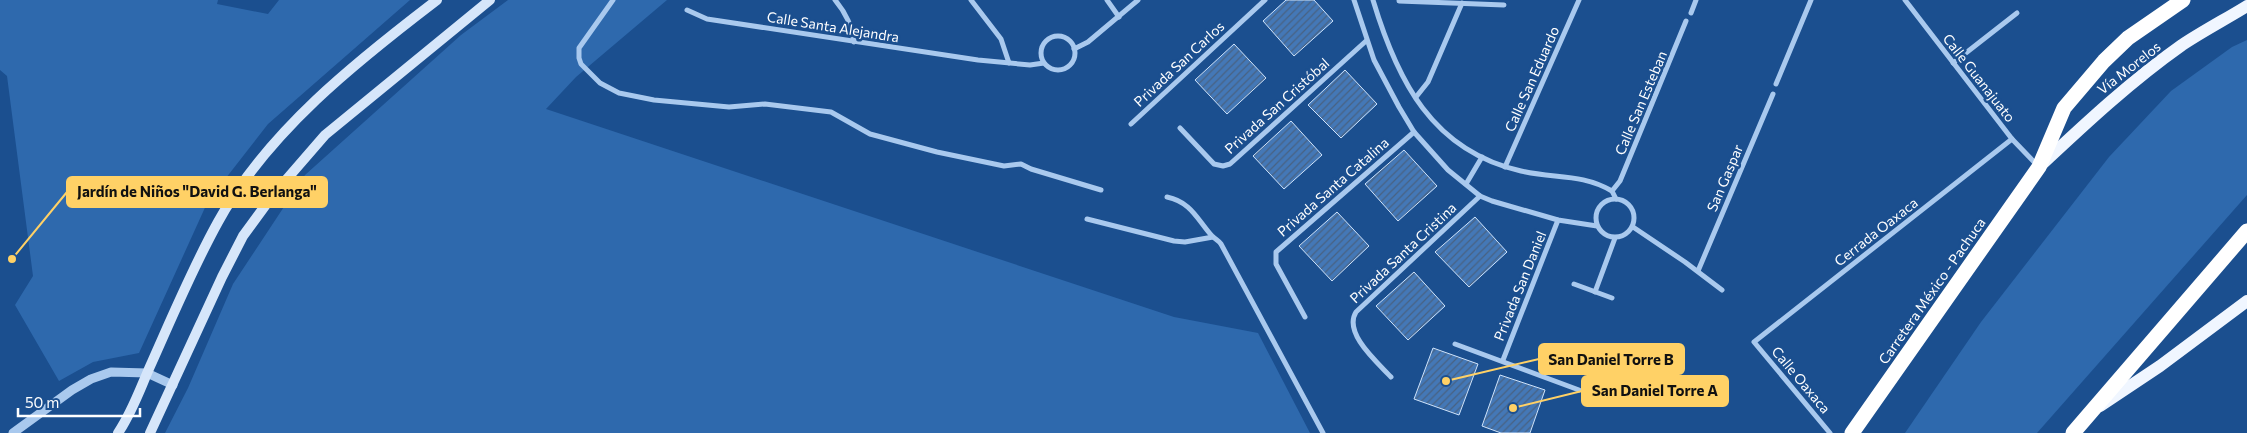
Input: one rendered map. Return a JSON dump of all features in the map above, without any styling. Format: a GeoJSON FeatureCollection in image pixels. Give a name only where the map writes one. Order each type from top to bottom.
{"type":"FeatureCollection","features":[{"type":"Feature","properties":{"kind":"highway","name":"Carretera México - Pachuca"},"geometry":{"type":"LineString","coordinates":[[1852,433],[2039,167],[2064,108],[2086,81],[2128,38],[2183,0]]}},
{"type":"Feature","properties":{"kind":"highway"},"geometry":{"type":"LineString","coordinates":[[2073,433],[2247,231]]}},
{"type":"Feature","properties":{"kind":"main road"},"geometry":{"type":"LineString","coordinates":[[150,433],[222,277],[244,236],[294,170],[325,135],[358,105],[490,0]]}},
{"type":"Feature","properties":{"kind":"main road"},"geometry":{"type":"LineString","coordinates":[[118,433],[132,410],[195,267],[219,220],[247,177],[269,150],[336,81],[435,1]]}},
{"type":"Feature","properties":{"kind":"main road","name":"Vía Morelos"},"geometry":{"type":"LineString","coordinates":[[2039,167],[2102,108],[2183,44],[2247,6]]}},
{"type":"Feature","properties":{"kind":"main road"},"geometry":{"type":"LineString","coordinates":[[2094,410],[2160,366],[2247,301]]}},
{"type":"Feature","properties":{"kind":"street"},"geometry":{"type":"LineString","coordinates":[[613,0],[579,48],[578,53],[581,64],[600,83],[619,93],[654,100],[728,107],[765,104],[831,112],[870,134],[937,152],[1004,166],[1021,164],[1031,169],[1100,190]]}},
{"type":"Feature","properties":{"kind":"street"},"geometry":{"type":"LineString","coordinates":[[835,0],[846,14],[853,32],[854,42]]}},
{"type":"Feature","properties":{"kind":"street"},"geometry":{"type":"LineString","coordinates":[[971,0],[1001,39],[1009,63]]}},
{"type":"Feature","properties":{"kind":"street"},"geometry":{"type":"LineString","coordinates":[[1107,0],[1120,17]]}},
{"type":"Feature","properties":{"kind":"street"},"geometry":{"type":"LineString","coordinates":[[1074,49],[1088,42],[1138,0]]}},
{"type":"Feature","properties":{"kind":"street","name":"Privada San Carlos"},"geometry":{"type":"LineString","coordinates":[[1131,124],[1264,0]]}},
{"type":"Feature","properties":{"kind":"street"},"geometry":{"type":"LineString","coordinates":[[1356,0],[1366,40],[1374,60],[1414,132],[1448,170],[1480,196],[1558,220],[1597,226]]}},
{"type":"Feature","properties":{"kind":"street"},"geometry":{"type":"LineString","coordinates":[[1372,0],[1391,52],[1416,97],[1430,118],[1449,138],[1482,157],[1522,172],[1573,176],[1590,180],[1612,191],[1616,199]]}},
{"type":"Feature","properties":{"kind":"street"},"geometry":{"type":"LineString","coordinates":[[1398,0],[1504,5]]}},
{"type":"Feature","properties":{"kind":"street","name":"Calle San Eduardo"},"geometry":{"type":"LineString","coordinates":[[1505,166],[1579,0]]}},
{"type":"Feature","properties":{"kind":"street"},"geometry":{"type":"LineString","coordinates":[[1691,13],[1696,0]]}},
{"type":"Feature","properties":{"kind":"street"},"geometry":{"type":"LineString","coordinates":[[1776,84],[1812,0]]}},
{"type":"Feature","properties":{"kind":"street","name":"Calle Guanajuato"},"geometry":{"type":"LineString","coordinates":[[1905,0],[2012,139],[2039,167]]}},
{"type":"Feature","properties":{"kind":"street"},"geometry":{"type":"LineString","coordinates":[[1416,97],[1428,82],[1462,3]]}},
{"type":"Feature","properties":{"kind":"street","name":"Calle Santa Alejandra"},"geometry":{"type":"LineString","coordinates":[[687,10],[707,19],[854,42],[978,60],[1030,65],[1044,63]]}},
{"type":"Feature","properties":{"kind":"street"},"geometry":{"type":"LineString","coordinates":[[1953,63],[2017,13]]}},
{"type":"Feature","properties":{"kind":"street","name":"Calle San Esteban"},"geometry":{"type":"LineString","coordinates":[[1612,191],[1620,181],[1686,21]]}},
{"type":"Feature","properties":{"kind":"street"},"geometry":{"type":"LineString","coordinates":[[1057,36],[1068,40],[1074,49],[1074,60],[1067,67],[1057,70],[1044,63],[1042,58],[1043,46],[1051,38],[1057,36]]}},
{"type":"Feature","properties":{"kind":"street","name":"Privada San Cristóbal"},"geometry":{"type":"LineString","coordinates":[[1180,128],[1214,164],[1223,166],[1230,164],[1366,40]]}},
{"type":"Feature","properties":{"kind":"street","name":"San Gaspar"},"geometry":{"type":"LineString","coordinates":[[1698,271],[1773,94]]}},
{"type":"Feature","properties":{"kind":"street","name":"Privada Santa Catalina"},"geometry":{"type":"LineString","coordinates":[[1305,317],[1276,264],[1276,252],[1414,132]]}},
{"type":"Feature","properties":{"kind":"street","name":"Cerrada Oaxaca"},"geometry":{"type":"LineString","coordinates":[[1754,342],[2012,139]]}},
{"type":"Feature","properties":{"kind":"street"},"geometry":{"type":"LineString","coordinates":[[1466,184],[1482,157]]}},
{"type":"Feature","properties":{"kind":"street","name":"Privada Santa Cristina"},"geometry":{"type":"LineString","coordinates":[[1391,377],[1354,334],[1352,318],[1356,312],[1480,196]]}},
{"type":"Feature","properties":{"kind":"street"},"geometry":{"type":"LineString","coordinates":[[1167,198],[1177,199],[1192,209],[1213,237],[1222,244],[1323,433]]}},
{"type":"Feature","properties":{"kind":"street"},"geometry":{"type":"LineString","coordinates":[[1616,199],[1628,203],[1632,208],[1635,221],[1633,227],[1625,235],[1615,238],[1604,234],[1597,226],[1595,219],[1599,207],[1604,202],[1616,199]]}},
{"type":"Feature","properties":{"kind":"street"},"geometry":{"type":"LineString","coordinates":[[1087,219],[1174,241],[1185,242],[1213,237]]}},
{"type":"Feature","properties":{"kind":"street","name":"Privada San Daniel"},"geometry":{"type":"LineString","coordinates":[[1502,360],[1558,220]]}},
{"type":"Feature","properties":{"kind":"street"},"geometry":{"type":"LineString","coordinates":[[1633,227],[1698,271],[1722,290]]}},
{"type":"Feature","properties":{"kind":"street"},"geometry":{"type":"LineString","coordinates":[[1594,292],[1615,238]]}},
{"type":"Feature","properties":{"kind":"street"},"geometry":{"type":"LineString","coordinates":[[1574,284],[1612,298]]}},
{"type":"Feature","properties":{"kind":"street","name":"Calle Oaxaca"},"geometry":{"type":"LineString","coordinates":[[1754,342],[1830,433]]}},
{"type":"Feature","properties":{"kind":"street","name":"Privada San Daniel"},"geometry":{"type":"LineString","coordinates":[[1455,344],[1579,390]]}},
{"type":"Feature","properties":{"kind":"street"},"geometry":{"type":"LineString","coordinates":[[13,433],[90,379],[111,372],[147,373],[173,385]]}},
{"type":"Feature","properties":{"kind":"shaded area"},"geometry":{"type":"Polygon","coordinates":[[[0,0],[218,0],[217,4],[268,14],[279,0],[410,0],[268,124],[208,201],[139,353],[93,362],[59,381],[15,305],[33,276],[7,76],[0,70],[0,0]]]}},
{"type":"Feature","properties":{"kind":"shaded area"},"geometry":{"type":"Polygon","coordinates":[[[508,0],[667,0],[576,77],[546,109],[1174,317],[1258,333],[1310,433],[165,433],[188,388],[233,284],[305,175],[461,35],[508,0]]]}},
{"type":"Feature","properties":{"kind":"shaded area"},"geometry":{"type":"Polygon","coordinates":[[[2247,40],[2247,195],[2037,433],[1905,433],[1981,322],[2109,157],[2171,91],[2232,47],[2247,40]]]}},
{"type":"Feature","properties":{"kind":"building"},"geometry":{"type":"Polygon","coordinates":[[[1286,0],[1314,0],[1333,21],[1294,56],[1263,21],[1286,0]]]}},
{"type":"Feature","properties":{"kind":"building"},"geometry":{"type":"Polygon","coordinates":[[[1234,44],[1266,78],[1227,114],[1195,80],[1234,44]]]}},
{"type":"Feature","properties":{"kind":"building"},"geometry":{"type":"Polygon","coordinates":[[[1345,70],[1377,104],[1341,138],[1308,105],[1345,70]]]}},
{"type":"Feature","properties":{"kind":"building"},"geometry":{"type":"Polygon","coordinates":[[[1291,121],[1322,155],[1284,189],[1253,156],[1291,121]]]}},
{"type":"Feature","properties":{"kind":"building"},"geometry":{"type":"Polygon","coordinates":[[[1404,150],[1437,186],[1398,221],[1365,184],[1404,150]]]}},
{"type":"Feature","properties":{"kind":"building"},"geometry":{"type":"Polygon","coordinates":[[[1337,212],[1369,246],[1332,281],[1299,246],[1337,212]]]}},
{"type":"Feature","properties":{"kind":"building"},"geometry":{"type":"Polygon","coordinates":[[[1475,217],[1507,252],[1469,287],[1435,252],[1475,217]]]}},
{"type":"Feature","properties":{"kind":"building"},"geometry":{"type":"Polygon","coordinates":[[[1414,272],[1445,306],[1408,340],[1376,306],[1414,272]]]}},
{"type":"Feature","properties":{"kind":"building"},"geometry":{"type":"Polygon","coordinates":[[[1433,348],[1478,364],[1459,415],[1414,399],[1433,348]]]}},
{"type":"Feature","properties":{"kind":"building"},"geometry":{"type":"Polygon","coordinates":[[[1500,375],[1545,390],[1530,433],[1501,433],[1482,426],[1500,375]]]}},
{"type":"Feature","properties":{"kind":"place","name":"Jardín de Niños \"David G. Berlanga\""},"geometry":{"type":"Point","coordinates":[12,259]}},
{"type":"Feature","properties":{"kind":"place","name":"San Daniel Torre B"},"geometry":{"type":"Point","coordinates":[1446,381]}},
{"type":"Feature","properties":{"kind":"place","name":"San Daniel Torre A"},"geometry":{"type":"Point","coordinates":[1513,408]}}]}
